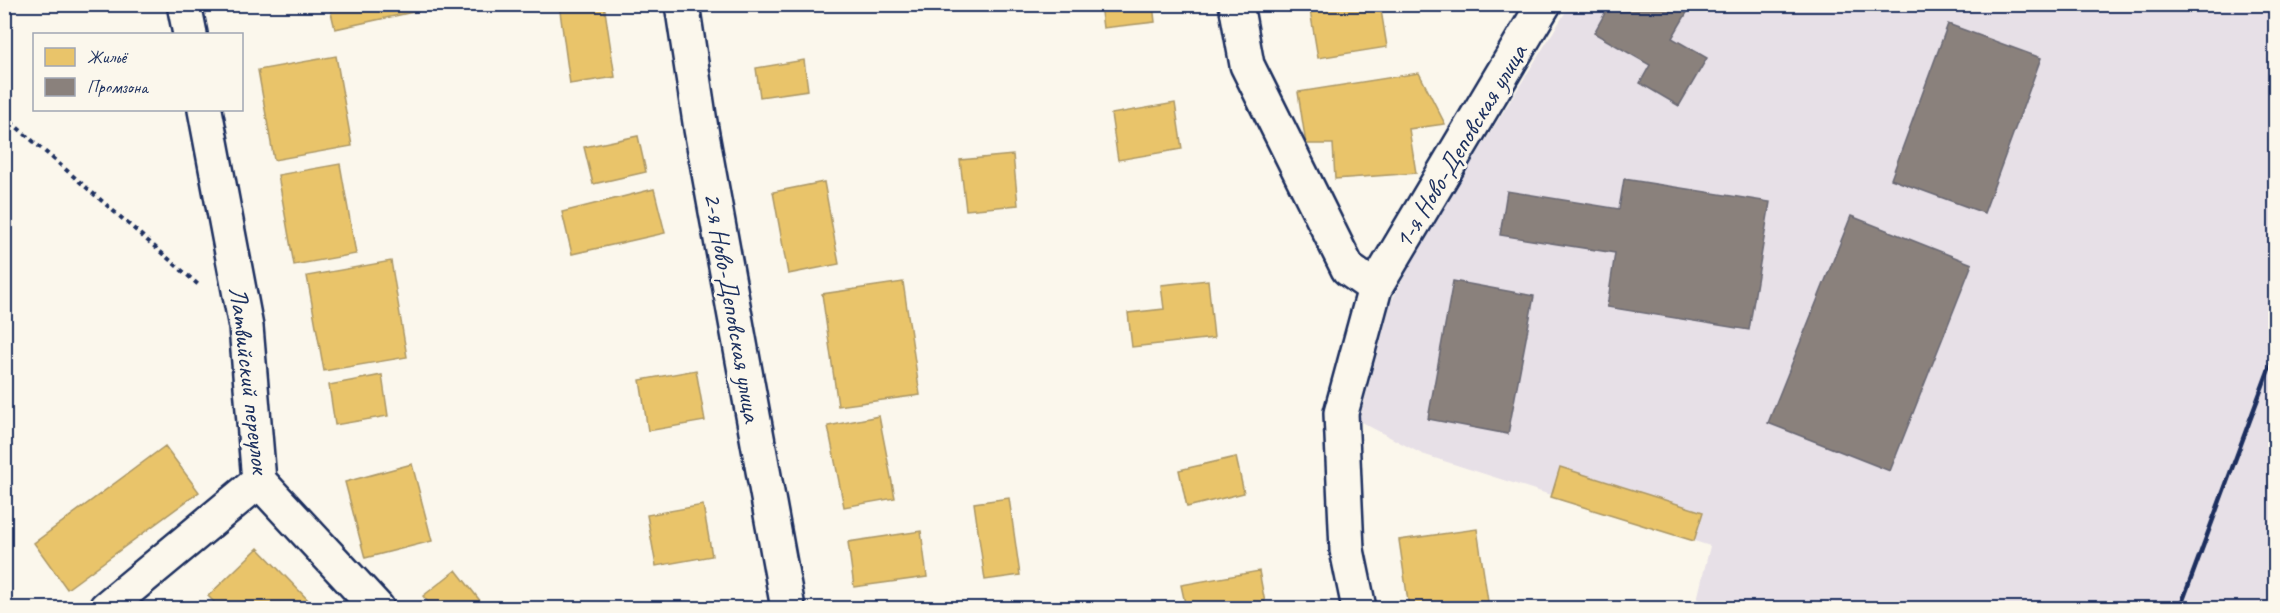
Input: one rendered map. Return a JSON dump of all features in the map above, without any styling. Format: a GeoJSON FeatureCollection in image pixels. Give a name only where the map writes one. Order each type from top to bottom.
{"type":"FeatureCollection","features":[{"type":"Feature","properties":{"kind":"street"},"geometry":{"type":"LineString","coordinates":[[184,4],[190,33]]}},
{"type":"Feature","properties":{"kind":"street","name":"2-я Ново-Деповская улица"},"geometry":{"type":"LineString","coordinates":[[682,4],[701,129],[788,609]]}},
{"type":"Feature","properties":{"kind":"street"},"geometry":{"type":"LineString","coordinates":[[1236,4],[1247,65],[1348,269],[1375,288]]}},
{"type":"Feature","properties":{"kind":"street","name":"1-я Ново-Деповская улица"},"geometry":{"type":"LineString","coordinates":[[1359,609],[1347,550],[1341,412],[1375,288],[1544,4]]}},
{"type":"Feature","properties":{"kind":"street","name":"Латвийский переулок"},"geometry":{"type":"LineString","coordinates":[[204,111],[246,327],[259,481],[376,609]]}},
{"type":"Feature","properties":{"kind":"street"},"geometry":{"type":"LineString","coordinates":[[106,609],[259,481]]}},
{"type":"Feature","properties":{"kind":"path"},"geometry":{"type":"LineString","coordinates":[[4,116],[202,288]]}},
{"type":"Feature","properties":{"kind":"shaded area"},"geometry":{"type":"Polygon","coordinates":[[[1570,5],[2275,5],[2275,608],[1695,608],[1710,546],[1422,454],[1359,421],[1391,302],[1422,242],[1570,5]]]}},
{"type":"Feature","properties":{"kind":"building: Жильё"},"geometry":{"type":"Polygon","coordinates":[[[329,4],[416,4],[418,11],[335,29],[329,4]]]}},
{"type":"Feature","properties":{"kind":"building: Жильё"},"geometry":{"type":"Polygon","coordinates":[[[559,4],[604,4],[615,77],[570,84],[559,4]]]}},
{"type":"Feature","properties":{"kind":"building: Жильё"},"geometry":{"type":"Polygon","coordinates":[[[1100,4],[1153,4],[1155,22],[1103,28],[1100,4]]]}},
{"type":"Feature","properties":{"kind":"building: Жильё"},"geometry":{"type":"Polygon","coordinates":[[[1309,4],[1406,4],[1406,6],[1381,10],[1387,47],[1318,58],[1309,4]]]}},
{"type":"Feature","properties":{"kind":"building: Жильё"},"geometry":{"type":"Polygon","coordinates":[[[336,56],[352,146],[274,160],[258,70],[336,56]]]}},
{"type":"Feature","properties":{"kind":"building: Жильё"},"geometry":{"type":"Polygon","coordinates":[[[804,60],[808,90],[760,97],[756,68],[804,60]]]}},
{"type":"Feature","properties":{"kind":"building: Жильё"},"geometry":{"type":"Polygon","coordinates":[[[1419,73],[1445,124],[1409,129],[1416,173],[1335,179],[1333,144],[1306,144],[1298,92],[1419,73]]]}},
{"type":"Feature","properties":{"kind":"building: Жильё"},"geometry":{"type":"Polygon","coordinates":[[[1175,103],[1182,149],[1118,160],[1111,114],[1175,103]]]}},
{"type":"Feature","properties":{"kind":"building: Жильё"},"geometry":{"type":"Polygon","coordinates":[[[638,136],[646,172],[593,184],[584,147],[638,136]]]}},
{"type":"Feature","properties":{"kind":"building: Жильё"},"geometry":{"type":"Polygon","coordinates":[[[1013,155],[1018,205],[966,210],[960,160],[1013,155]]]}},
{"type":"Feature","properties":{"kind":"building: Жильё"},"geometry":{"type":"Polygon","coordinates":[[[340,164],[356,254],[294,265],[278,175],[340,164]]]}},
{"type":"Feature","properties":{"kind":"building: Жильё"},"geometry":{"type":"Polygon","coordinates":[[[824,182],[839,264],[788,274],[773,192],[824,182]]]}},
{"type":"Feature","properties":{"kind":"building: Жильё"},"geometry":{"type":"Polygon","coordinates":[[[654,189],[665,233],[572,254],[562,212],[654,189]]]}},
{"type":"Feature","properties":{"kind":"building: Жильё"},"geometry":{"type":"Polygon","coordinates":[[[391,261],[407,357],[324,371],[307,276],[391,261]]]}},
{"type":"Feature","properties":{"kind":"building: Жильё"},"geometry":{"type":"Polygon","coordinates":[[[1208,280],[1214,338],[1132,347],[1128,313],[1164,309],[1161,285],[1208,280]]]}},
{"type":"Feature","properties":{"kind":"building: Жильё"},"geometry":{"type":"Polygon","coordinates":[[[903,282],[920,395],[838,406],[822,294],[903,282]]]}},
{"type":"Feature","properties":{"kind":"building: Жильё"},"geometry":{"type":"Polygon","coordinates":[[[696,370],[705,421],[648,431],[640,380],[696,370]]]}},
{"type":"Feature","properties":{"kind":"building: Жильё"},"geometry":{"type":"Polygon","coordinates":[[[382,375],[388,416],[335,425],[329,385],[382,375]]]}},
{"type":"Feature","properties":{"kind":"building: Жильё"},"geometry":{"type":"Polygon","coordinates":[[[879,416],[895,498],[844,507],[828,426],[879,416]]]}},
{"type":"Feature","properties":{"kind":"building: Жильё"},"geometry":{"type":"Polygon","coordinates":[[[165,446],[199,492],[67,589],[34,543],[165,446]]]}},
{"type":"Feature","properties":{"kind":"building: Жильё"},"geometry":{"type":"Polygon","coordinates":[[[1236,457],[1244,493],[1187,507],[1179,470],[1236,457]]]}},
{"type":"Feature","properties":{"kind":"building: Жильё"},"geometry":{"type":"Polygon","coordinates":[[[412,464],[432,541],[365,558],[345,482],[412,464]]]}},
{"type":"Feature","properties":{"kind":"building: Жильё"},"geometry":{"type":"Polygon","coordinates":[[[1560,467],[1703,512],[1694,541],[1551,497],[1560,467]]]}},
{"type":"Feature","properties":{"kind":"building: Жильё"},"geometry":{"type":"Polygon","coordinates":[[[1009,498],[1020,575],[985,580],[974,503],[1009,498]]]}},
{"type":"Feature","properties":{"kind":"building: Жильё"},"geometry":{"type":"Polygon","coordinates":[[[703,505],[712,556],[656,566],[647,515],[703,505]]]}},
{"type":"Feature","properties":{"kind":"building: Жильё"},"geometry":{"type":"Polygon","coordinates":[[[1477,529],[1489,608],[1409,608],[1399,540],[1477,529]]]}},
{"type":"Feature","properties":{"kind":"building: Жильё"},"geometry":{"type":"Polygon","coordinates":[[[921,531],[927,577],[854,587],[848,542],[921,531]]]}},
{"type":"Feature","properties":{"kind":"building: Жильё"},"geometry":{"type":"Polygon","coordinates":[[[258,548],[310,602],[303,608],[220,608],[208,596],[258,548]]]}},
{"type":"Feature","properties":{"kind":"building: Жильё"},"geometry":{"type":"Polygon","coordinates":[[[456,570],[484,608],[433,608],[423,596],[456,570]]]}},
{"type":"Feature","properties":{"kind":"building: Жильё"},"geometry":{"type":"Polygon","coordinates":[[[1259,571],[1266,608],[1186,608],[1181,585],[1259,571]]]}},
{"type":"Feature","properties":{"kind":"building: Промзона"},"geometry":{"type":"Polygon","coordinates":[[[1610,4],[1692,4],[1672,38],[1707,58],[1679,106],[1640,83],[1650,65],[1594,33],[1610,4]]]}},
{"type":"Feature","properties":{"kind":"building: Промзона"},"geometry":{"type":"Polygon","coordinates":[[[1948,24],[2041,58],[1984,213],[1891,179],[1948,24]]]}},
{"type":"Feature","properties":{"kind":"building: Промзона"},"geometry":{"type":"Polygon","coordinates":[[[1624,179],[1770,202],[1749,330],[1607,307],[1615,253],[1500,235],[1507,191],[1619,209],[1624,179]]]}},
{"type":"Feature","properties":{"kind":"building: Промзона"},"geometry":{"type":"Polygon","coordinates":[[[1851,216],[1972,264],[1890,471],[1768,423],[1851,216]]]}},
{"type":"Feature","properties":{"kind":"building: Промзона"},"geometry":{"type":"Polygon","coordinates":[[[1453,281],[1534,296],[1508,434],[1428,419],[1453,281]]]}},
{"type":"Feature","properties":{"kind":"railway"},"geometry":{"type":"LineString","coordinates":[[2180,608],[2276,350]]}}]}
